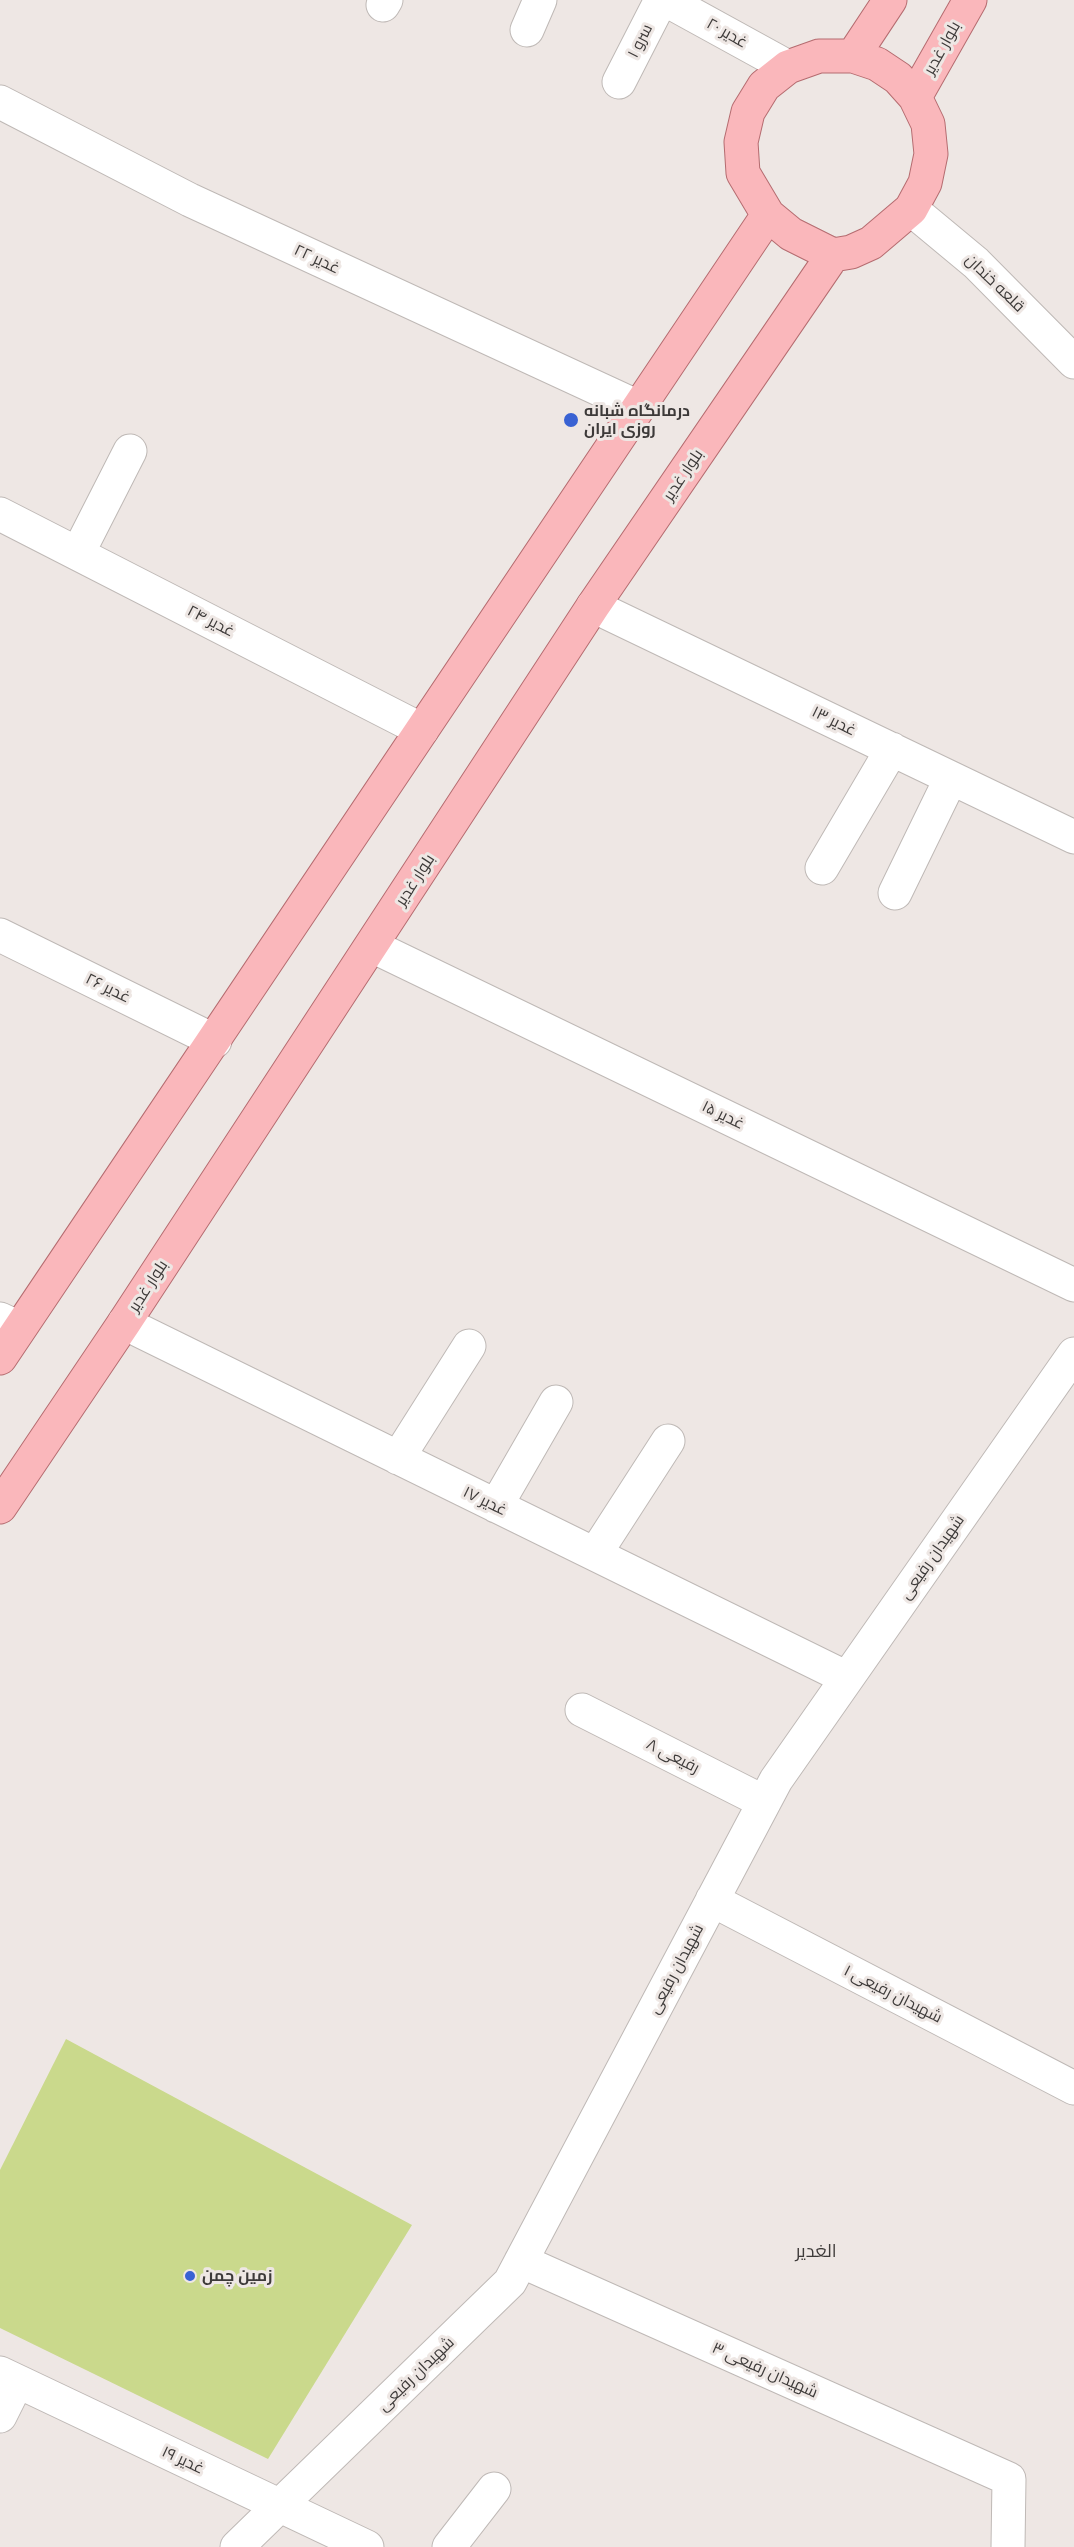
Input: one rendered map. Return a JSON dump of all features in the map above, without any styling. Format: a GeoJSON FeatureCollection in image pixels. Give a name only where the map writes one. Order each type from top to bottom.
{"type":"FeatureCollection","features":[{"type":"Feature","properties":{"kind":"main road"},"geometry":{"type":"LineString","coordinates":[[853,56],[890,0]]}},
{"type":"Feature","properties":{"kind":"main road","name":"بلوار غدیر"},"geometry":{"type":"LineString","coordinates":[[915,97],[970,0]]}},
{"type":"Feature","properties":{"kind":"main road"},"geometry":{"type":"LineString","coordinates":[[819,56],[853,56],[877,64],[898,78],[915,97],[928,124],[931,154],[925,183],[911,210],[871,243],[851,252],[833,255],[791,234],[768,215],[742,172],[741,142],[748,112],[764,86],[788,67],[819,56]]}},
{"type":"Feature","properties":{"kind":"main road"},"geometry":{"type":"LineString","coordinates":[[0,1358],[10,1323],[215,1041],[768,215]]}},
{"type":"Feature","properties":{"kind":"main road","name":"بلوار غدیر"},"geometry":{"type":"LineString","coordinates":[[0,1507],[124,1323],[593,606],[833,255]]}},
{"type":"Feature","properties":{"kind":"street"},"geometry":{"type":"LineString","coordinates":[[527,30],[540,0]]}},
{"type":"Feature","properties":{"kind":"street","name":"سرو ۱"},"geometry":{"type":"LineString","coordinates":[[619,82],[661,0]]}},
{"type":"Feature","properties":{"kind":"street","name":"۲۰ غدیر"},"geometry":{"type":"LineString","coordinates":[[666,0],[788,67]]}},
{"type":"Feature","properties":{"kind":"street","name":"۲۲ غدیر"},"geometry":{"type":"LineString","coordinates":[[0,102],[190,200],[638,407]]}},
{"type":"Feature","properties":{"kind":"street","name":"قلعه خندان"},"geometry":{"type":"LineString","coordinates":[[911,210],[976,263],[1074,362]]}},
{"type":"Feature","properties":{"kind":"street"},"geometry":{"type":"LineString","coordinates":[[78,553],[130,450]]}},
{"type":"Feature","properties":{"kind":"street","name":"۲۴ غدیر"},"geometry":{"type":"LineString","coordinates":[[0,514],[422,730]]}},
{"type":"Feature","properties":{"kind":"street","name":"۱۳ غدیر"},"geometry":{"type":"LineString","coordinates":[[593,606],[1074,837]]}},
{"type":"Feature","properties":{"kind":"street"},"geometry":{"type":"LineString","coordinates":[[822,868],[892,749]]}},
{"type":"Feature","properties":{"kind":"street"},"geometry":{"type":"LineString","coordinates":[[895,893],[951,778]]}},
{"type":"Feature","properties":{"kind":"street","name":"۲۶ غدیر"},"geometry":{"type":"LineString","coordinates":[[0,935],[215,1041]]}},
{"type":"Feature","properties":{"kind":"street","name":"۱۵ غدیر"},"geometry":{"type":"LineString","coordinates":[[372,946],[1074,1285]]}},
{"type":"Feature","properties":{"kind":"street","name":"۱۷ غدیر"},"geometry":{"type":"LineString","coordinates":[[124,1323],[847,1678]]}},
{"type":"Feature","properties":{"kind":"street"},"geometry":{"type":"LineString","coordinates":[[398,1458],[469,1346]]}},
{"type":"Feature","properties":{"kind":"street","name":"شهیدان رفیعی"},"geometry":{"type":"LineString","coordinates":[[237,2547],[510,2282],[776,1780],[1074,1354]]}},
{"type":"Feature","properties":{"kind":"street"},"geometry":{"type":"LineString","coordinates":[[496,1506],[556,1402]]}},
{"type":"Feature","properties":{"kind":"street"},"geometry":{"type":"LineString","coordinates":[[595,1554],[668,1441]]}},
{"type":"Feature","properties":{"kind":"street","name":"رفیعی ۸"},"geometry":{"type":"LineString","coordinates":[[582,1710],[764,1802]]}},
{"type":"Feature","properties":{"kind":"street","name":"۱ شهیدان رفیعی"},"geometry":{"type":"LineString","coordinates":[[712,1900],[1074,2088]]}},
{"type":"Feature","properties":{"kind":"street","name":"۳ شهیدان رفیعی"},"geometry":{"type":"LineString","coordinates":[[521,2261],[1009,2480],[1008,2547]]}},
{"type":"Feature","properties":{"kind":"street"},"geometry":{"type":"LineString","coordinates":[[0,2416],[9,2378]]}},
{"type":"Feature","properties":{"kind":"street","name":"۱۹ غدیر"},"geometry":{"type":"LineString","coordinates":[[9,2378],[367,2547]]}},
{"type":"Feature","properties":{"kind":"street"},"geometry":{"type":"LineString","coordinates":[[449,2547],[494,2488]]}},
{"type":"Feature","properties":{"kind":"green space","name":"زمین چمن"},"geometry":{"type":"Polygon","coordinates":[[[66,2039],[412,2225],[268,2459],[0,2328],[0,2170],[66,2039]]]}},
{"type":"Feature","properties":{"kind":"place","name":"درمانگاه شبانه روزی ایران"},"geometry":{"type":"Point","coordinates":[571,420]}},
{"type":"Feature","properties":{"kind":"place","name":"زمین چمن"},"geometry":{"type":"Point","coordinates":[190,2276]}},
{"type":"Feature","properties":{"kind":"district","name":"الغدیر"},"geometry":{"type":"Point","coordinates":[816,2251]}}]}
